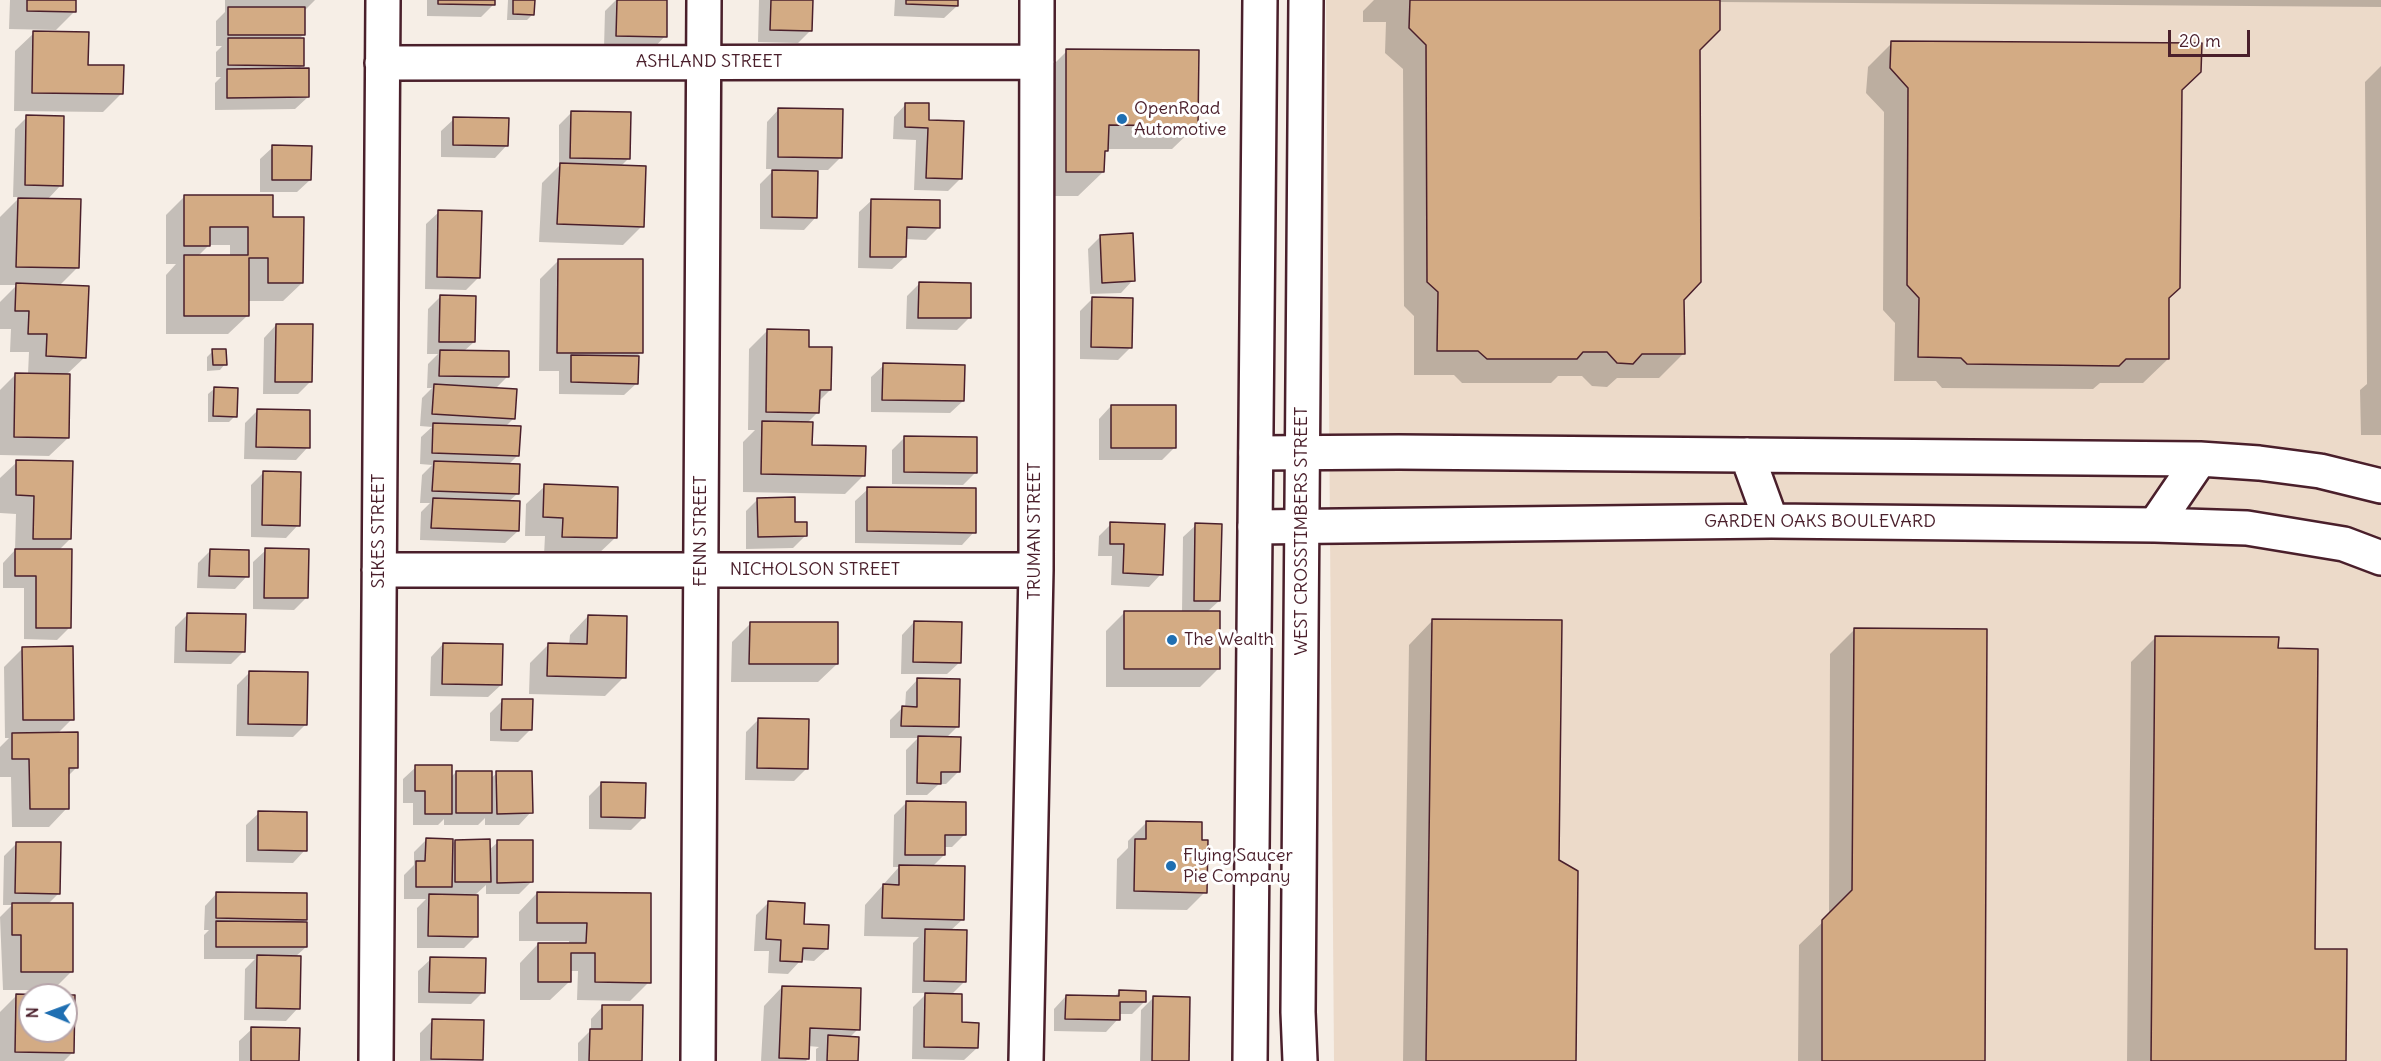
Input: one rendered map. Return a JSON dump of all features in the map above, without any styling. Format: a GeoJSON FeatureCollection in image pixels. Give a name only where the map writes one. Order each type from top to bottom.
{"type":"FeatureCollection","features":[{"type":"Feature","properties":{"kind":"street","name":"SIKES STREET"},"geometry":{"type":"LineString","coordinates":[[376,1061],[382,0]]}},
{"type":"Feature","properties":{"kind":"street","name":"FENN STREET"},"geometry":{"type":"LineString","coordinates":[[698,1061],[704,0]]}},
{"type":"Feature","properties":{"kind":"street","name":"TRUMAN STREET"},"geometry":{"type":"LineString","coordinates":[[1026,1061],[1036,570],[1037,0]]}},
{"type":"Feature","properties":{"kind":"street"},"geometry":{"type":"LineString","coordinates":[[1250,1061],[1260,0]]}},
{"type":"Feature","properties":{"kind":"street","name":"WEST CROSSTIMBERS STREET"},"geometry":{"type":"LineString","coordinates":[[1300,1061],[1298,1000],[1302,730],[1306,0]]}},
{"type":"Feature","properties":{"kind":"street"},"geometry":{"type":"LineString","coordinates":[[1259,43],[1306,43]]}},
{"type":"Feature","properties":{"kind":"street","name":"ASHLAND STREET"},"geometry":{"type":"LineString","coordinates":[[382,63],[1037,62]]}},
{"type":"Feature","properties":{"kind":"street"},"geometry":{"type":"LineString","coordinates":[[1256,453],[2199,459],[2259,463],[2320,471],[2381,486]]}},
{"type":"Feature","properties":{"kind":"street"},"geometry":{"type":"LineString","coordinates":[[1747,455],[1770,521]]}},
{"type":"Feature","properties":{"kind":"street"},"geometry":{"type":"LineString","coordinates":[[2155,525],[2199,459]]}},
{"type":"Feature","properties":{"kind":"street","name":"GARDEN OAKS BOULEVARD"},"geometry":{"type":"LineString","coordinates":[[1255,527],[1770,521],[2155,525],[2247,528],[2344,544],[2381,558]]}},
{"type":"Feature","properties":{"kind":"street","name":"NICHOLSON STREET"},"geometry":{"type":"LineString","coordinates":[[379,570],[1036,570]]}},
{"type":"Feature","properties":{"kind":"street"},"geometry":{"type":"LineString","coordinates":[[1252,731],[1302,730]]}},
{"type":"Feature","properties":{"kind":"shaded area"},"geometry":{"type":"Polygon","coordinates":[[[1326,0],[2381,0],[2381,1061],[1334,1061],[1326,0]]]}},
{"type":"Feature","properties":{"kind":"building"},"geometry":{"type":"Polygon","coordinates":[[[27,0],[76,0],[76,12],[27,11],[27,0]]]}},
{"type":"Feature","properties":{"kind":"building"},"geometry":{"type":"Polygon","coordinates":[[[438,0],[495,0],[495,5],[438,4],[438,0]]]}},
{"type":"Feature","properties":{"kind":"building"},"geometry":{"type":"Polygon","coordinates":[[[513,0],[535,0],[534,15],[513,14],[513,0]]]}},
{"type":"Feature","properties":{"kind":"building"},"geometry":{"type":"Polygon","coordinates":[[[617,0],[667,0],[667,37],[616,36],[617,0]]]}},
{"type":"Feature","properties":{"kind":"building"},"geometry":{"type":"Polygon","coordinates":[[[771,0],[813,0],[812,31],[770,30],[771,0]]]}},
{"type":"Feature","properties":{"kind":"building"},"geometry":{"type":"Polygon","coordinates":[[[906,0],[958,0],[958,6],[906,4],[906,0]]]}},
{"type":"Feature","properties":{"kind":"building"},"geometry":{"type":"Polygon","coordinates":[[[1410,0],[1720,0],[1720,30],[1700,50],[1701,282],[1684,300],[1685,354],[1642,354],[1633,364],[1617,363],[1607,352],[1583,352],[1577,359],[1487,359],[1478,351],[1437,351],[1438,292],[1427,282],[1426,45],[1409,28],[1410,0]]]}},
{"type":"Feature","properties":{"kind":"building"},"geometry":{"type":"Polygon","coordinates":[[[228,7],[305,7],[305,35],[228,35],[228,7]]]}},
{"type":"Feature","properties":{"kind":"building"},"geometry":{"type":"Polygon","coordinates":[[[33,31],[89,32],[88,65],[124,65],[123,94],[32,93],[33,31]]]}},
{"type":"Feature","properties":{"kind":"building"},"geometry":{"type":"Polygon","coordinates":[[[228,38],[304,38],[304,66],[228,65],[228,38]]]}},
{"type":"Feature","properties":{"kind":"building"},"geometry":{"type":"Polygon","coordinates":[[[1891,41],[2202,43],[2201,72],[2182,90],[2180,288],[2169,298],[2169,359],[2126,359],[2119,366],[1967,364],[1961,358],[1918,357],[1919,298],[1907,285],[1908,88],[1890,68],[1891,41]]]}},
{"type":"Feature","properties":{"kind":"building"},"geometry":{"type":"Polygon","coordinates":[[[1066,49],[1199,50],[1198,126],[1109,125],[1104,172],[1066,172],[1066,49]]]}},
{"type":"Feature","properties":{"kind":"building"},"geometry":{"type":"Polygon","coordinates":[[[309,68],[309,97],[227,98],[227,69],[309,68]]]}},
{"type":"Feature","properties":{"kind":"building"},"geometry":{"type":"Polygon","coordinates":[[[905,103],[929,103],[929,120],[964,121],[962,179],[926,178],[928,128],[905,127],[905,103]]]}},
{"type":"Feature","properties":{"kind":"building"},"geometry":{"type":"Polygon","coordinates":[[[778,108],[843,109],[842,158],[778,157],[778,108]]]}},
{"type":"Feature","properties":{"kind":"building"},"geometry":{"type":"Polygon","coordinates":[[[571,111],[631,112],[630,159],[570,158],[571,111]]]}},
{"type":"Feature","properties":{"kind":"building"},"geometry":{"type":"Polygon","coordinates":[[[26,115],[64,116],[63,186],[25,185],[26,115]]]}},
{"type":"Feature","properties":{"kind":"building"},"geometry":{"type":"Polygon","coordinates":[[[453,117],[509,118],[508,146],[453,145],[453,117]]]}},
{"type":"Feature","properties":{"kind":"building"},"geometry":{"type":"Polygon","coordinates":[[[272,145],[312,146],[311,180],[272,180],[272,145]]]}},
{"type":"Feature","properties":{"kind":"building"},"geometry":{"type":"Polygon","coordinates":[[[560,163],[646,166],[644,227],[557,224],[560,163]]]}},
{"type":"Feature","properties":{"kind":"building"},"geometry":{"type":"Polygon","coordinates":[[[772,170],[818,171],[817,218],[772,217],[772,170]]]}},
{"type":"Feature","properties":{"kind":"building"},"geometry":{"type":"Polygon","coordinates":[[[184,195],[273,195],[273,217],[304,217],[303,283],[268,283],[268,258],[249,258],[249,316],[184,316],[184,255],[248,255],[248,227],[210,227],[210,246],[184,246],[184,195]]]}},
{"type":"Feature","properties":{"kind":"building"},"geometry":{"type":"Polygon","coordinates":[[[18,198],[81,199],[79,268],[16,267],[18,198]]]}},
{"type":"Feature","properties":{"kind":"building"},"geometry":{"type":"Polygon","coordinates":[[[871,199],[940,200],[940,228],[907,227],[906,257],[870,257],[871,199]]]}},
{"type":"Feature","properties":{"kind":"building"},"geometry":{"type":"Polygon","coordinates":[[[438,210],[482,211],[480,278],[437,277],[438,210]]]}},
{"type":"Feature","properties":{"kind":"building"},"geometry":{"type":"Polygon","coordinates":[[[1133,233],[1135,281],[1102,283],[1100,235],[1133,233]]]}},
{"type":"Feature","properties":{"kind":"building"},"geometry":{"type":"Polygon","coordinates":[[[558,259],[643,259],[643,353],[557,353],[558,259]]]}},
{"type":"Feature","properties":{"kind":"building"},"geometry":{"type":"Polygon","coordinates":[[[919,282],[971,283],[971,318],[918,318],[919,282]]]}},
{"type":"Feature","properties":{"kind":"building"},"geometry":{"type":"Polygon","coordinates":[[[16,283],[89,286],[86,358],[46,356],[47,334],[28,334],[29,311],[15,311],[16,283]]]}},
{"type":"Feature","properties":{"kind":"building"},"geometry":{"type":"Polygon","coordinates":[[[440,295],[476,296],[475,342],[439,342],[440,295]]]}},
{"type":"Feature","properties":{"kind":"building"},"geometry":{"type":"Polygon","coordinates":[[[1092,297],[1133,298],[1132,348],[1091,347],[1092,297]]]}},
{"type":"Feature","properties":{"kind":"building"},"geometry":{"type":"Polygon","coordinates":[[[276,324],[313,324],[312,382],[275,382],[276,324]]]}},
{"type":"Feature","properties":{"kind":"building"},"geometry":{"type":"Polygon","coordinates":[[[767,329],[809,330],[809,347],[832,347],[831,390],[820,390],[819,413],[766,412],[767,329]]]}},
{"type":"Feature","properties":{"kind":"building"},"geometry":{"type":"Polygon","coordinates":[[[212,349],[226,349],[227,365],[213,365],[212,349]]]}},
{"type":"Feature","properties":{"kind":"building"},"geometry":{"type":"Polygon","coordinates":[[[440,350],[509,351],[509,377],[439,376],[440,350]]]}},
{"type":"Feature","properties":{"kind":"building"},"geometry":{"type":"Polygon","coordinates":[[[571,355],[639,356],[638,384],[571,382],[571,355]]]}},
{"type":"Feature","properties":{"kind":"building"},"geometry":{"type":"Polygon","coordinates":[[[883,363],[965,365],[964,401],[882,400],[883,363]]]}},
{"type":"Feature","properties":{"kind":"building"},"geometry":{"type":"Polygon","coordinates":[[[15,373],[70,374],[69,438],[14,437],[15,373]]]}},
{"type":"Feature","properties":{"kind":"building"},"geometry":{"type":"Polygon","coordinates":[[[434,384],[517,389],[515,419],[432,414],[434,384]]]}},
{"type":"Feature","properties":{"kind":"building"},"geometry":{"type":"Polygon","coordinates":[[[214,387],[238,388],[237,417],[213,416],[214,387]]]}},
{"type":"Feature","properties":{"kind":"building"},"geometry":{"type":"Polygon","coordinates":[[[1111,405],[1176,405],[1176,448],[1111,448],[1111,405]]]}},
{"type":"Feature","properties":{"kind":"building"},"geometry":{"type":"Polygon","coordinates":[[[257,409],[310,410],[310,448],[256,447],[257,409]]]}},
{"type":"Feature","properties":{"kind":"building"},"geometry":{"type":"Polygon","coordinates":[[[762,421],[813,422],[812,445],[866,446],[865,476],[761,474],[762,421]]]}},
{"type":"Feature","properties":{"kind":"building"},"geometry":{"type":"Polygon","coordinates":[[[433,423],[521,426],[519,456],[432,453],[433,423]]]}},
{"type":"Feature","properties":{"kind":"building"},"geometry":{"type":"Polygon","coordinates":[[[904,436],[977,437],[977,473],[904,472],[904,436]]]}},
{"type":"Feature","properties":{"kind":"building"},"geometry":{"type":"Polygon","coordinates":[[[16,460],[73,461],[71,539],[33,539],[34,496],[16,495],[16,460]]]}},
{"type":"Feature","properties":{"kind":"building"},"geometry":{"type":"Polygon","coordinates":[[[434,461],[520,464],[519,494],[432,491],[434,461]]]}},
{"type":"Feature","properties":{"kind":"building"},"geometry":{"type":"Polygon","coordinates":[[[263,471],[301,472],[300,526],[262,525],[263,471]]]}},
{"type":"Feature","properties":{"kind":"building"},"geometry":{"type":"Polygon","coordinates":[[[544,484],[618,487],[617,538],[562,537],[563,518],[543,517],[544,484]]]}},
{"type":"Feature","properties":{"kind":"building"},"geometry":{"type":"Polygon","coordinates":[[[867,487],[976,488],[976,533],[867,531],[867,487]]]}},
{"type":"Feature","properties":{"kind":"building"},"geometry":{"type":"Polygon","coordinates":[[[795,497],[795,522],[807,522],[807,536],[758,537],[757,498],[795,497]]]}},
{"type":"Feature","properties":{"kind":"building"},"geometry":{"type":"Polygon","coordinates":[[[433,498],[520,501],[519,531],[431,528],[433,498]]]}},
{"type":"Feature","properties":{"kind":"building"},"geometry":{"type":"Polygon","coordinates":[[[1110,522],[1165,524],[1163,575],[1123,573],[1124,544],[1110,544],[1110,522]]]}},
{"type":"Feature","properties":{"kind":"building"},"geometry":{"type":"Polygon","coordinates":[[[1195,523],[1222,524],[1220,601],[1194,601],[1195,523]]]}},
{"type":"Feature","properties":{"kind":"building"},"geometry":{"type":"Polygon","coordinates":[[[265,548],[309,549],[308,598],[264,598],[265,548]]]}},
{"type":"Feature","properties":{"kind":"building"},"geometry":{"type":"Polygon","coordinates":[[[15,549],[72,549],[71,628],[36,628],[36,576],[15,576],[15,549]]]}},
{"type":"Feature","properties":{"kind":"building"},"geometry":{"type":"Polygon","coordinates":[[[210,549],[249,550],[249,577],[209,576],[210,549]]]}},
{"type":"Feature","properties":{"kind":"building","name":"The Wealth"},"geometry":{"type":"Polygon","coordinates":[[[1124,611],[1220,611],[1220,669],[1124,669],[1124,611]]]}},
{"type":"Feature","properties":{"kind":"building"},"geometry":{"type":"Polygon","coordinates":[[[187,613],[246,614],[245,652],[186,651],[187,613]]]}},
{"type":"Feature","properties":{"kind":"building"},"geometry":{"type":"Polygon","coordinates":[[[588,615],[627,616],[626,678],[547,676],[548,643],[587,644],[588,615]]]}},
{"type":"Feature","properties":{"kind":"building"},"geometry":{"type":"Polygon","coordinates":[[[1432,619],[1562,620],[1559,860],[1578,871],[1576,1061],[1426,1061],[1432,619]]]}},
{"type":"Feature","properties":{"kind":"building"},"geometry":{"type":"Polygon","coordinates":[[[914,621],[962,622],[961,663],[913,662],[914,621]]]}},
{"type":"Feature","properties":{"kind":"building"},"geometry":{"type":"Polygon","coordinates":[[[750,622],[838,622],[838,664],[749,664],[750,622]]]}},
{"type":"Feature","properties":{"kind":"building"},"geometry":{"type":"Polygon","coordinates":[[[1854,628],[1987,629],[1985,1061],[1822,1061],[1822,920],[1852,890],[1854,628]]]}},
{"type":"Feature","properties":{"kind":"building"},"geometry":{"type":"Polygon","coordinates":[[[2155,636],[2279,637],[2278,648],[2318,649],[2315,949],[2347,949],[2346,1061],[2151,1061],[2155,636]]]}},
{"type":"Feature","properties":{"kind":"building"},"geometry":{"type":"Polygon","coordinates":[[[443,643],[503,644],[502,685],[442,684],[443,643]]]}},
{"type":"Feature","properties":{"kind":"building"},"geometry":{"type":"Polygon","coordinates":[[[73,646],[74,720],[23,720],[22,647],[73,646]]]}},
{"type":"Feature","properties":{"kind":"building"},"geometry":{"type":"Polygon","coordinates":[[[249,671],[308,672],[307,725],[248,724],[249,671]]]}},
{"type":"Feature","properties":{"kind":"building"},"geometry":{"type":"Polygon","coordinates":[[[917,678],[960,679],[959,727],[901,726],[902,706],[917,707],[917,678]]]}},
{"type":"Feature","properties":{"kind":"building"},"geometry":{"type":"Polygon","coordinates":[[[502,699],[533,699],[532,730],[501,730],[502,699]]]}},
{"type":"Feature","properties":{"kind":"building"},"geometry":{"type":"Polygon","coordinates":[[[758,718],[809,719],[808,769],[757,768],[758,718]]]}},
{"type":"Feature","properties":{"kind":"building"},"geometry":{"type":"Polygon","coordinates":[[[78,732],[78,768],[69,768],[69,809],[30,809],[29,759],[12,759],[12,733],[78,732]]]}},
{"type":"Feature","properties":{"kind":"building"},"geometry":{"type":"Polygon","coordinates":[[[918,736],[961,737],[960,772],[941,772],[941,784],[917,783],[918,736]]]}},
{"type":"Feature","properties":{"kind":"building"},"geometry":{"type":"Polygon","coordinates":[[[415,765],[452,765],[452,814],[425,814],[425,791],[415,791],[415,765]]]}},
{"type":"Feature","properties":{"kind":"building"},"geometry":{"type":"Polygon","coordinates":[[[456,771],[492,771],[492,813],[456,813],[456,771]]]}},
{"type":"Feature","properties":{"kind":"building"},"geometry":{"type":"Polygon","coordinates":[[[496,771],[532,771],[533,813],[497,814],[496,771]]]}},
{"type":"Feature","properties":{"kind":"building"},"geometry":{"type":"Polygon","coordinates":[[[601,782],[646,783],[645,818],[601,817],[601,782]]]}},
{"type":"Feature","properties":{"kind":"building"},"geometry":{"type":"Polygon","coordinates":[[[906,801],[966,802],[966,835],[945,835],[945,855],[905,855],[906,801]]]}},
{"type":"Feature","properties":{"kind":"building"},"geometry":{"type":"Polygon","coordinates":[[[258,811],[307,812],[307,851],[258,850],[258,811]]]}},
{"type":"Feature","properties":{"kind":"building","name":"Flying Saucer Pie Company"},"geometry":{"type":"Polygon","coordinates":[[[1146,821],[1202,822],[1202,840],[1208,840],[1207,893],[1134,891],[1135,839],[1146,839],[1146,821]]]}},
{"type":"Feature","properties":{"kind":"building"},"geometry":{"type":"Polygon","coordinates":[[[426,838],[453,839],[452,887],[416,887],[416,861],[425,861],[426,838]]]}},
{"type":"Feature","properties":{"kind":"building"},"geometry":{"type":"Polygon","coordinates":[[[490,839],[491,882],[455,882],[455,840],[490,839]]]}},
{"type":"Feature","properties":{"kind":"building"},"geometry":{"type":"Polygon","coordinates":[[[497,840],[533,840],[533,882],[497,883],[497,840]]]}},
{"type":"Feature","properties":{"kind":"building"},"geometry":{"type":"Polygon","coordinates":[[[16,842],[61,842],[60,894],[15,893],[16,842]]]}},
{"type":"Feature","properties":{"kind":"building"},"geometry":{"type":"Polygon","coordinates":[[[899,865],[965,866],[964,920],[882,918],[883,884],[899,885],[899,865]]]}},
{"type":"Feature","properties":{"kind":"building"},"geometry":{"type":"Polygon","coordinates":[[[216,892],[307,893],[307,920],[216,918],[216,892]]]}},
{"type":"Feature","properties":{"kind":"building"},"geometry":{"type":"Polygon","coordinates":[[[537,892],[651,893],[651,983],[595,982],[595,953],[571,953],[571,982],[538,982],[538,943],[586,943],[587,923],[537,923],[537,892]]]}},
{"type":"Feature","properties":{"kind":"building"},"geometry":{"type":"Polygon","coordinates":[[[429,894],[478,895],[478,937],[428,936],[429,894]]]}},
{"type":"Feature","properties":{"kind":"building"},"geometry":{"type":"Polygon","coordinates":[[[768,901],[805,903],[804,924],[829,925],[828,949],[803,948],[802,962],[780,961],[781,940],[766,939],[768,901]]]}},
{"type":"Feature","properties":{"kind":"building"},"geometry":{"type":"Polygon","coordinates":[[[12,903],[73,903],[73,972],[21,972],[21,935],[12,935],[12,903]]]}},
{"type":"Feature","properties":{"kind":"building"},"geometry":{"type":"Polygon","coordinates":[[[216,921],[307,922],[307,947],[216,947],[216,921]]]}},
{"type":"Feature","properties":{"kind":"building"},"geometry":{"type":"Polygon","coordinates":[[[925,929],[967,930],[966,982],[924,981],[925,929]]]}},
{"type":"Feature","properties":{"kind":"building"},"geometry":{"type":"Polygon","coordinates":[[[257,955],[301,956],[300,1009],[256,1008],[257,955]]]}},
{"type":"Feature","properties":{"kind":"building"},"geometry":{"type":"Polygon","coordinates":[[[430,957],[486,958],[485,993],[429,992],[430,957]]]}},
{"type":"Feature","properties":{"kind":"building"},"geometry":{"type":"Polygon","coordinates":[[[782,986],[861,988],[860,1030],[810,1028],[809,1059],[779,1058],[782,986]]]}},
{"type":"Feature","properties":{"kind":"building"},"geometry":{"type":"Polygon","coordinates":[[[1119,990],[1146,991],[1146,1002],[1120,1002],[1120,1020],[1065,1019],[1066,995],[1119,996],[1119,990]]]}},
{"type":"Feature","properties":{"kind":"building"},"geometry":{"type":"Polygon","coordinates":[[[925,993],[962,994],[962,1022],[979,1023],[978,1048],[924,1047],[925,993]]]}},
{"type":"Feature","properties":{"kind":"building"},"geometry":{"type":"Polygon","coordinates":[[[16,994],[18,994],[18,1043],[74,1043],[74,1053],[15,1052],[16,994]]]}},
{"type":"Feature","properties":{"kind":"building"},"geometry":{"type":"Polygon","coordinates":[[[1153,996],[1190,997],[1189,1061],[1152,1061],[1153,996]]]}},
{"type":"Feature","properties":{"kind":"building"},"geometry":{"type":"Polygon","coordinates":[[[602,1005],[643,1005],[642,1061],[589,1061],[590,1029],[602,1029],[602,1005]]]}},
{"type":"Feature","properties":{"kind":"building"},"geometry":{"type":"Polygon","coordinates":[[[432,1019],[484,1020],[483,1060],[431,1059],[432,1019]]]}},
{"type":"Feature","properties":{"kind":"building"},"geometry":{"type":"Polygon","coordinates":[[[251,1027],[300,1028],[299,1061],[251,1061],[251,1027]]]}},
{"type":"Feature","properties":{"kind":"building"},"geometry":{"type":"Polygon","coordinates":[[[828,1035],[859,1037],[858,1061],[827,1061],[828,1035]]]}},
{"type":"Feature","properties":{"kind":"place","name":"OpenRoad Automotive"},"geometry":{"type":"Point","coordinates":[1122,119]}},
{"type":"Feature","properties":{"kind":"place","name":"The Wealth"},"geometry":{"type":"Point","coordinates":[1172,640]}},
{"type":"Feature","properties":{"kind":"place","name":"Flying Saucer Pie Company"},"geometry":{"type":"Point","coordinates":[1171,866]}}]}
